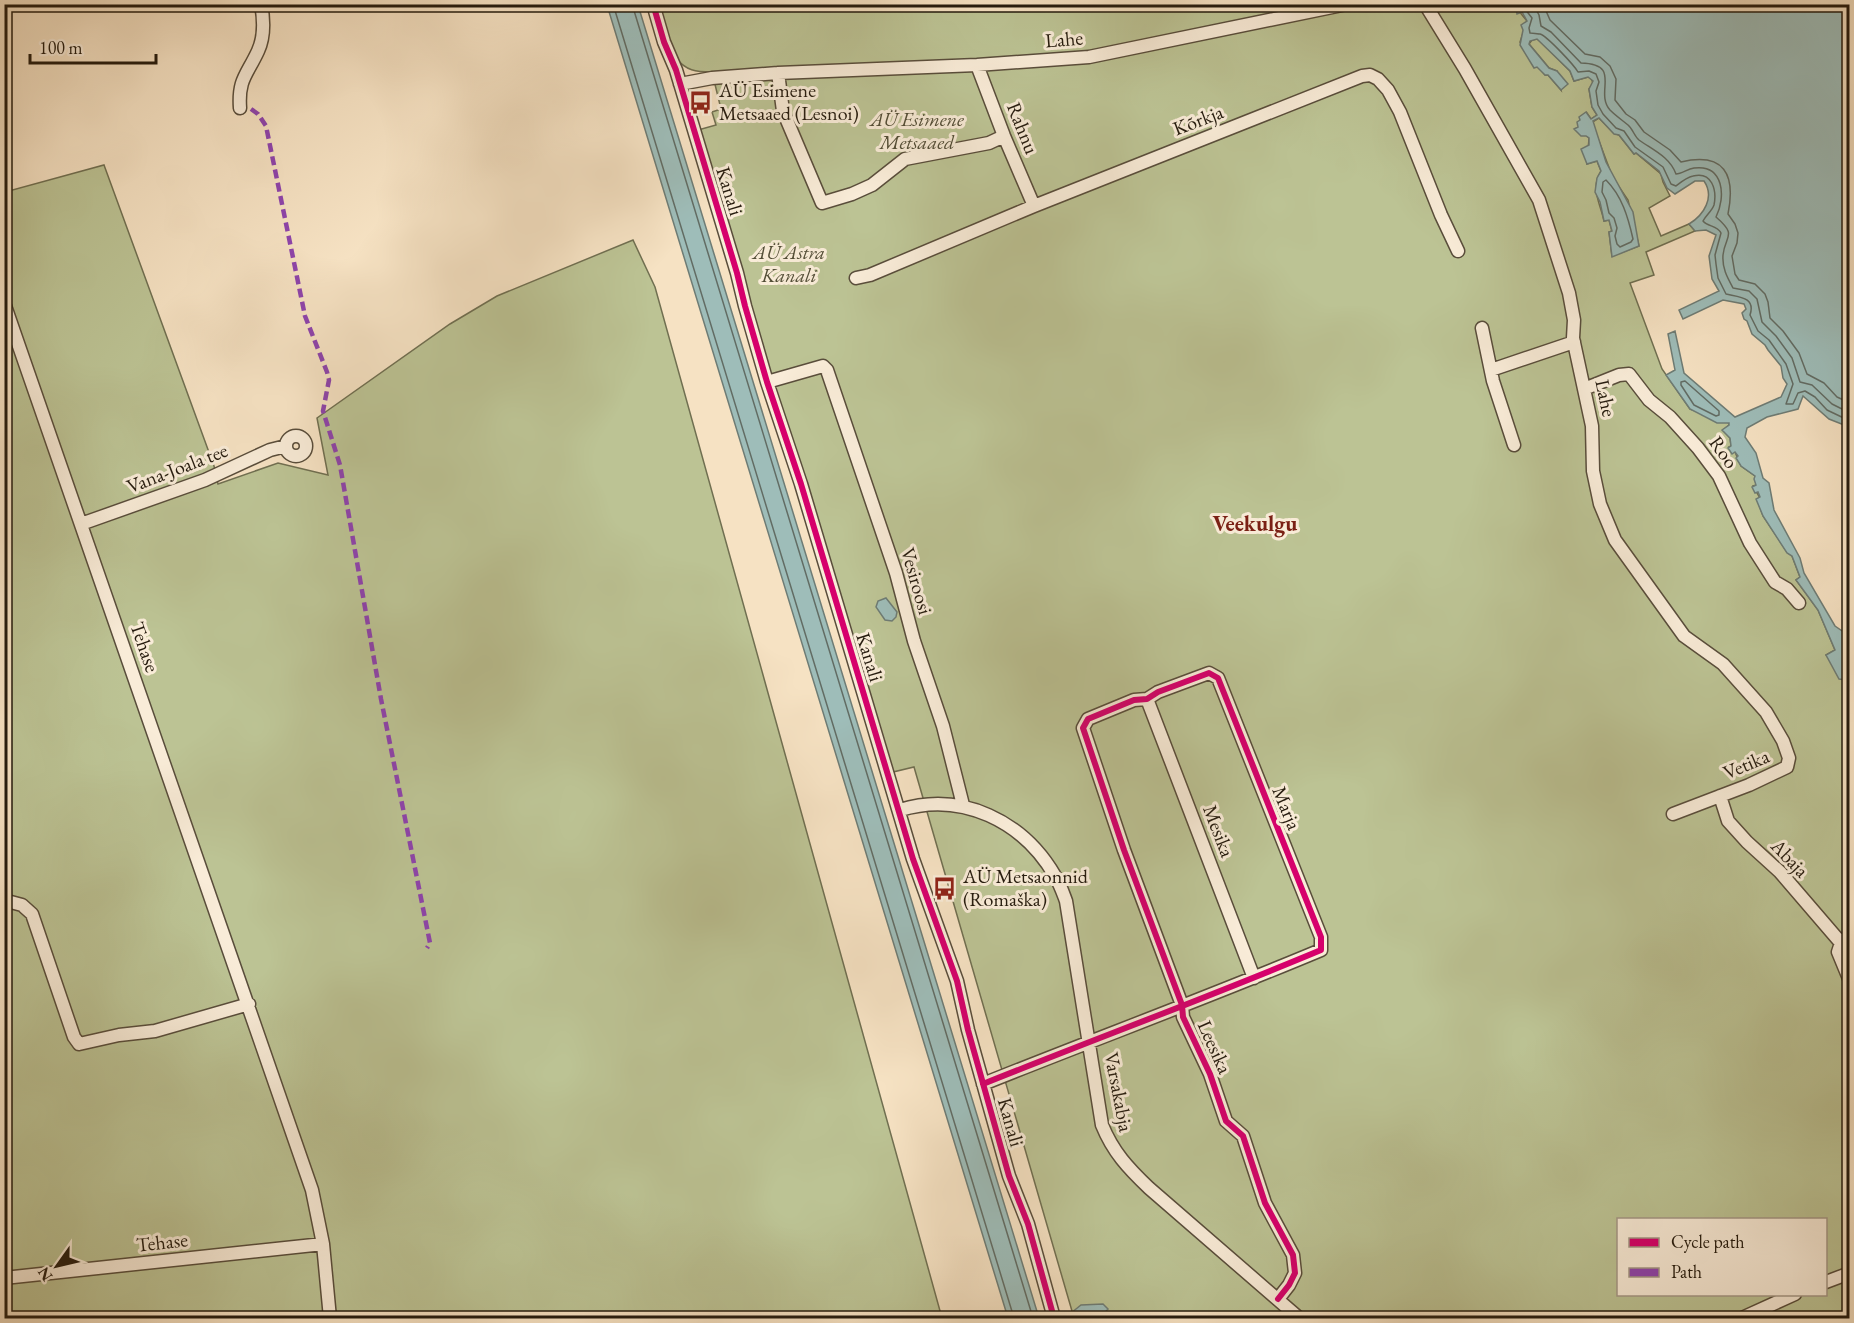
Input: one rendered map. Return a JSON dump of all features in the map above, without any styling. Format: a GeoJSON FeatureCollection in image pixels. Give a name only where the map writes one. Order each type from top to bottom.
{"type":"FeatureCollection","features":[{"type":"Feature","properties":{"kind":"street"},"geometry":{"type":"LineString","coordinates":[[240,108],[239,93],[244,74],[259,50],[265,22],[261,4]]}},
{"type":"Feature","properties":{"kind":"street","name":"Kanali"},"geometry":{"type":"LineString","coordinates":[[653,4],[680,84],[767,382],[801,484],[900,810],[913,860],[957,981],[1009,1176],[1028,1224],[1054,1318]]}},
{"type":"Feature","properties":{"kind":"street","name":"Lahe"},"geometry":{"type":"LineString","coordinates":[[680,84],[712,78],[778,73],[1089,57],[1347,4]]}},
{"type":"Feature","properties":{"kind":"street","name":"Lahe"},"geometry":{"type":"LineString","coordinates":[[1425,4],[1465,69],[1539,200],[1569,293],[1574,320],[1574,342],[1592,426],[1593,471],[1600,504],[1615,540],[1684,636],[1723,664],[1766,712],[1783,741],[1789,758],[1787,767]]}},
{"type":"Feature","properties":{"kind":"street","name":"Rahnu"},"geometry":{"type":"LineString","coordinates":[[977,64],[1034,206]]}},
{"type":"Feature","properties":{"kind":"street"},"geometry":{"type":"LineString","coordinates":[[778,73],[783,111],[822,203],[872,185],[905,159],[989,143],[1004,136]]}},
{"type":"Feature","properties":{"kind":"street","name":"Kõrkja"},"geometry":{"type":"LineString","coordinates":[[856,278],[870,275],[1034,206],[1362,76],[1370,75],[1378,79],[1388,90],[1400,112],[1458,251]]}},
{"type":"Feature","properties":{"kind":"street","name":"Tehase"},"geometry":{"type":"LineString","coordinates":[[4,303],[312,1190],[323,1244],[330,1318]]}},
{"type":"Feature","properties":{"kind":"street"},"geometry":{"type":"LineString","coordinates":[[1482,328],[1493,381],[1514,445]]}},
{"type":"Feature","properties":{"kind":"street"},"geometry":{"type":"LineString","coordinates":[[1491,370],[1574,342]]}},
{"type":"Feature","properties":{"kind":"street","name":"Vesiroosi"},"geometry":{"type":"LineString","coordinates":[[767,382],[812,368],[823,366],[827,370],[896,573],[914,641],[943,726],[963,805]]}},
{"type":"Feature","properties":{"kind":"street","name":"Roo"},"geometry":{"type":"LineString","coordinates":[[1584,389],[1619,375],[1629,374],[1649,400],[1670,417],[1698,448],[1719,476],[1756,553],[1775,582],[1787,589],[1799,603]]}},
{"type":"Feature","properties":{"kind":"street","name":"Vana-Joala tee"},"geometry":{"type":"LineString","coordinates":[[81,524],[205,480],[270,450],[286,446]]}},
{"type":"Feature","properties":{"kind":"street","name":"Marja"},"geometry":{"type":"LineString","coordinates":[[1147,699],[1158,692],[1209,673],[1218,678],[1321,937],[1321,950],[1254,978]]}},
{"type":"Feature","properties":{"kind":"street","name":"Leesika"},"geometry":{"type":"LineString","coordinates":[[1147,699],[1134,700],[1088,719],[1083,728],[1124,850],[1182,1005],[1183,1017],[1210,1074],[1226,1121],[1243,1136],[1265,1203],[1293,1255],[1294,1274],[1278,1299]]}},
{"type":"Feature","properties":{"kind":"street","name":"Mesika"},"geometry":{"type":"LineString","coordinates":[[1147,699],[1254,978]]}},
{"type":"Feature","properties":{"kind":"street","name":"Vetika"},"geometry":{"type":"LineString","coordinates":[[1674,814],[1787,767]]}},
{"type":"Feature","properties":{"kind":"street","name":"Abaja"},"geometry":{"type":"LineString","coordinates":[[1720,796],[1728,821],[1845,938]]}},
{"type":"Feature","properties":{"kind":"street"},"geometry":{"type":"LineString","coordinates":[[900,810],[933,804],[963,805]]}},
{"type":"Feature","properties":{"kind":"street","name":"Varsakabja"},"geometry":{"type":"LineString","coordinates":[[963,805],[1010,825],[1031,844],[1055,875],[1066,902],[1102,1125],[1110,1146],[1149,1188],[1299,1318]]}},
{"type":"Feature","properties":{"kind":"street"},"geometry":{"type":"LineString","coordinates":[[4,904],[7,902],[22,905],[32,914],[74,1037],[80,1044],[118,1035],[155,1031],[249,1004]]}},
{"type":"Feature","properties":{"kind":"street"},"geometry":{"type":"LineString","coordinates":[[1845,938],[1838,952],[1850,981]]}},
{"type":"Feature","properties":{"kind":"street"},"geometry":{"type":"LineString","coordinates":[[983,1084],[1254,978]]}},
{"type":"Feature","properties":{"kind":"street","name":"Tehase"},"geometry":{"type":"LineString","coordinates":[[4,1278],[323,1244]]}},
{"type":"Feature","properties":{"kind":"street"},"geometry":{"type":"LineString","coordinates":[[1827,1282],[1850,1273]]}},
{"type":"Feature","properties":{"kind":"street"},"geometry":{"type":"LineString","coordinates":[[1742,1318],[1791,1296]]}},
{"type":"Feature","properties":{"kind":"green space"},"geometry":{"type":"Polygon","coordinates":[[[658,5],[1514,5],[1527,21],[1520,42],[1545,75],[1548,75],[1561,90],[1557,71],[1549,68],[1529,44],[1532,40],[1537,39],[1541,42],[1570,71],[1574,81],[1591,78],[1593,83],[1589,89],[1592,107],[1597,115],[1591,119],[1587,113],[1586,135],[1589,138],[1587,164],[1597,161],[1601,171],[1596,190],[1604,221],[1609,220],[1612,231],[1609,232],[1612,256],[1639,246],[1628,200],[1613,178],[1594,128],[1593,122],[1599,118],[1619,135],[1634,154],[1636,153],[1661,174],[1670,196],[1649,208],[1661,236],[1689,224],[1695,231],[1646,252],[1654,275],[1630,283],[1662,369],[1690,409],[1729,423],[1723,430],[1730,438],[1731,446],[1729,447],[1735,452],[1741,466],[1755,476],[1756,485],[1753,486],[1760,498],[1757,499],[1763,516],[1792,556],[1800,577],[1796,580],[1818,610],[1835,650],[1826,655],[1849,684],[1849,1318],[1074,1318],[914,767],[893,772],[751,312],[698,130],[716,125],[712,112],[721,109],[712,72],[692,70],[675,57],[658,5]]]}},
{"type":"Feature","properties":{"kind":"green space"},"geometry":{"type":"Polygon","coordinates":[[[104,165],[214,466],[218,484],[278,463],[328,475],[317,418],[450,324],[497,296],[633,240],[655,287],[942,1318],[5,1318],[5,192],[104,165]]]}},
{"type":"Feature","properties":{"kind":"water"},"geometry":{"type":"Polygon","coordinates":[[[607,5],[638,5],[1039,1318],[1008,1318],[607,5]]]}},
{"type":"Feature","properties":{"kind":"water"},"geometry":{"type":"Polygon","coordinates":[[[1514,5],[1849,5],[1849,427],[1829,419],[1803,396],[1798,409],[1767,417],[1747,428],[1745,437],[1756,453],[1763,478],[1769,483],[1774,510],[1800,558],[1804,573],[1835,626],[1845,633],[1849,646],[1847,653],[1849,694],[1847,680],[1839,679],[1826,655],[1835,650],[1818,610],[1796,580],[1800,577],[1792,556],[1787,553],[1763,516],[1756,499],[1760,497],[1752,487],[1756,485],[1755,476],[1741,466],[1736,458],[1738,456],[1735,452],[1732,454],[1728,448],[1731,446],[1730,438],[1722,430],[1729,423],[1717,423],[1690,409],[1666,375],[1675,370],[1668,334],[1675,331],[1684,373],[1735,417],[1781,397],[1787,384],[1783,378],[1781,366],[1765,345],[1752,334],[1742,313],[1746,309],[1744,304],[1723,300],[1683,319],[1679,310],[1719,291],[1712,279],[1709,256],[1716,235],[1706,230],[1695,231],[1689,224],[1699,216],[1706,205],[1707,187],[1704,181],[1695,181],[1675,194],[1667,188],[1659,171],[1636,153],[1634,154],[1619,135],[1614,134],[1599,118],[1593,121],[1606,162],[1633,212],[1639,246],[1612,257],[1609,232],[1612,231],[1609,220],[1604,221],[1600,202],[1595,192],[1597,178],[1601,171],[1597,161],[1587,164],[1581,149],[1589,145],[1589,138],[1581,136],[1574,129],[1578,127],[1579,117],[1586,112],[1591,119],[1597,115],[1592,107],[1589,89],[1593,81],[1588,77],[1574,81],[1570,71],[1537,39],[1530,41],[1529,44],[1549,68],[1557,71],[1568,84],[1561,90],[1548,75],[1537,67],[1534,68],[1520,45],[1523,30],[1521,25],[1527,21],[1522,12],[1517,14],[1514,5]]]}},
{"type":"Feature","properties":{"kind":"water"},"geometry":{"type":"Polygon","coordinates":[[[886,598],[897,612],[892,621],[885,620],[876,607],[878,601],[886,598]]]}},
{"type":"Feature","properties":{"kind":"water"},"geometry":{"type":"Polygon","coordinates":[[[1103,1304],[1108,1309],[1100,1318],[1071,1318],[1071,1313],[1081,1305],[1103,1304]]]}},
{"type":"Feature","properties":{"kind":"marked path"},"geometry":{"type":"LineString","coordinates":[[251,109],[258,114],[266,126],[305,316],[329,380],[323,411],[340,465],[381,699],[430,943],[427,948]]}},
{"type":"Feature","properties":{"kind":"cycle path"},"geometry":{"type":"LineString","coordinates":[[653,4],[664,42],[676,70],[767,382],[801,484],[913,859],[957,981],[968,1030],[1009,1176],[1028,1224],[1054,1318]]}},
{"type":"Feature","properties":{"kind":"cycle path"},"geometry":{"type":"LineString","coordinates":[[983,1084],[1152,1018],[1194,1001],[1237,984],[1321,950],[1321,937],[1218,678],[1209,673],[1158,692],[1147,699],[1134,700],[1088,719],[1083,728],[1124,850],[1182,1005],[1183,1017],[1210,1074],[1226,1121],[1243,1136],[1265,1203],[1293,1255],[1295,1273],[1278,1299]]}},
{"type":"Feature","properties":{"kind":"place","name":"AÜ Esimene Metsaaed (Lesnoi)"},"geometry":{"type":"Point","coordinates":[701,102]}},
{"type":"Feature","properties":{"kind":"place","name":"AÜ Metsaonnid (Romaška)"},"geometry":{"type":"Point","coordinates":[945,888]}},
{"type":"Feature","properties":{"kind":"district","name":"Veekulgu"},"geometry":{"type":"Point","coordinates":[1255,523]}},
{"type":"Feature","properties":{"kind":"park label","name":"AÜ Esimene Metsaaed"},"geometry":{"type":"Point","coordinates":[917,130]}},
{"type":"Feature","properties":{"kind":"park label","name":"AÜ Astra Kanali"},"geometry":{"type":"Point","coordinates":[789,264]}}]}
